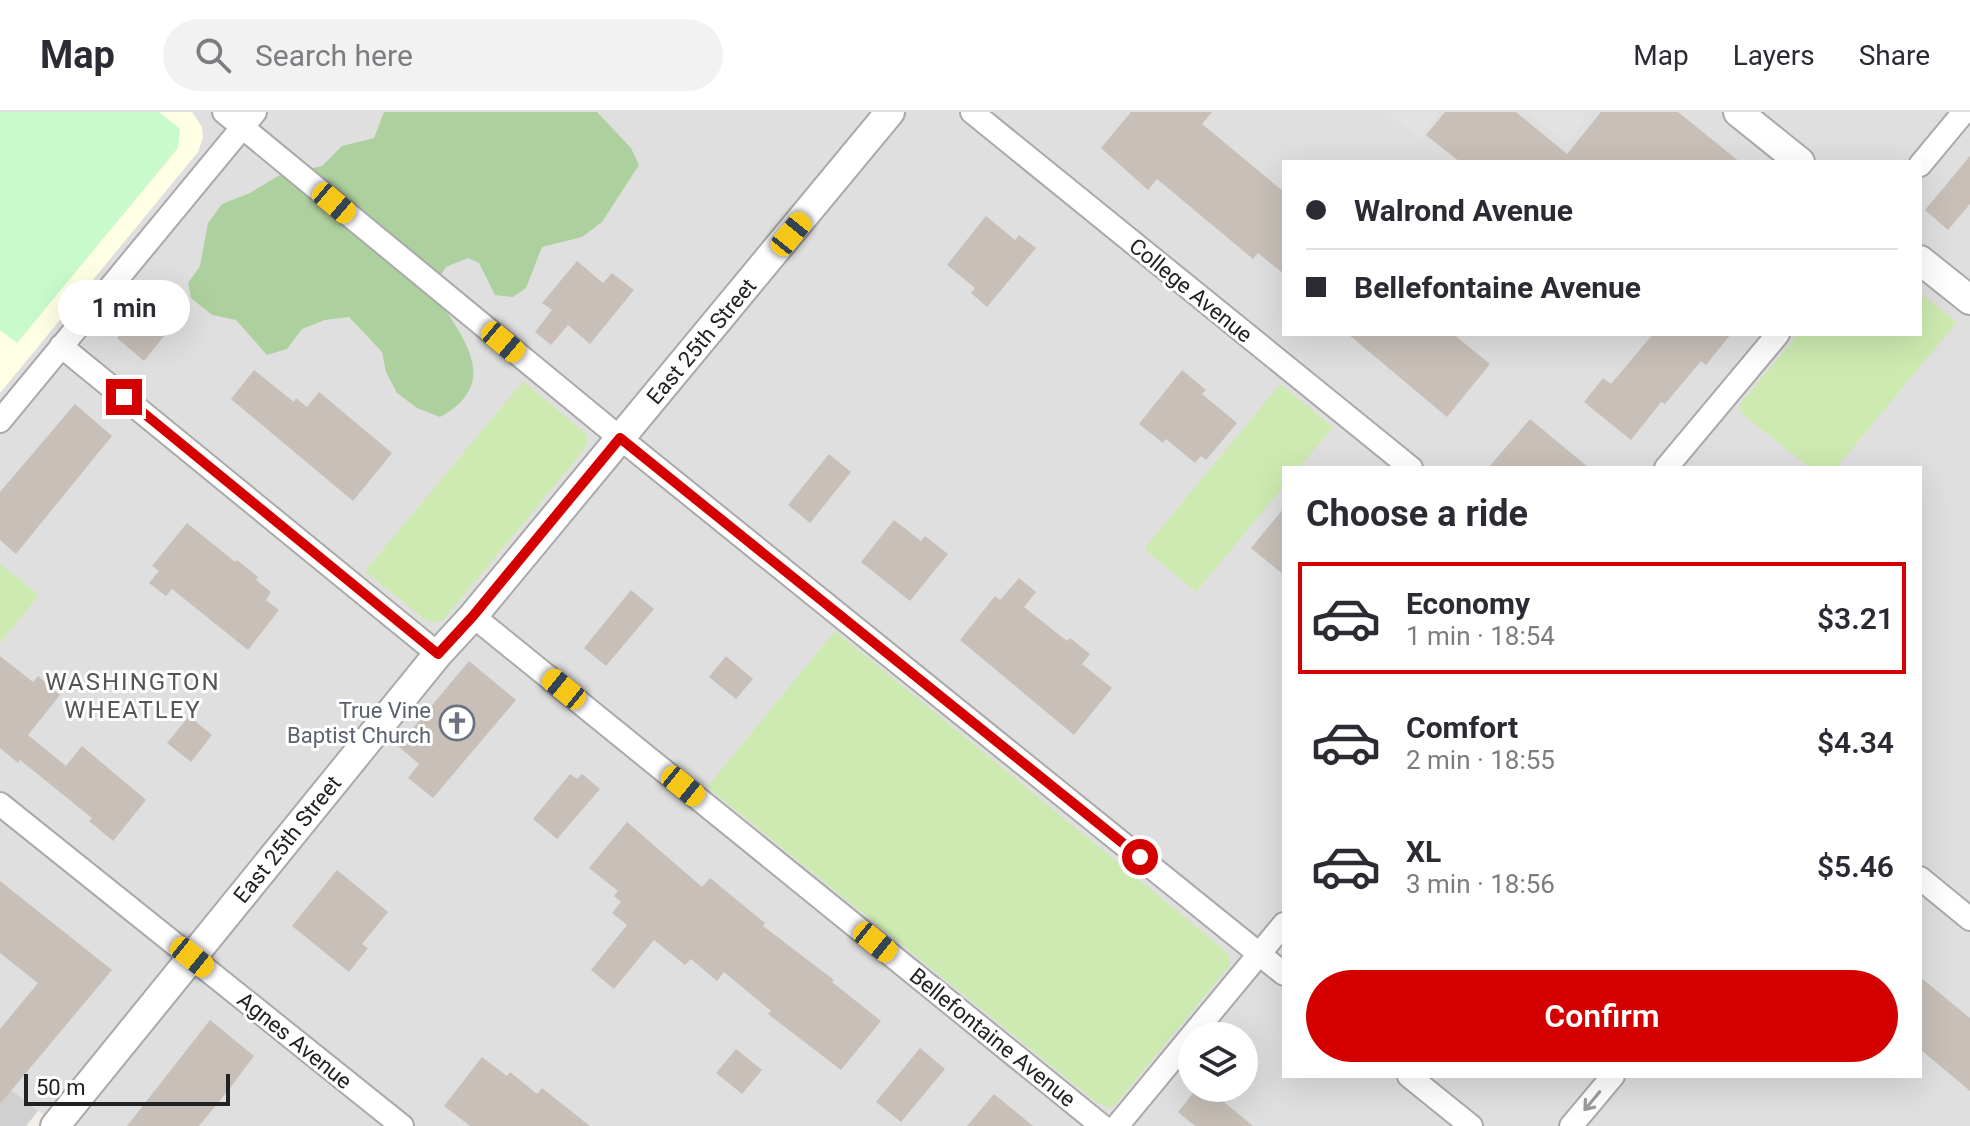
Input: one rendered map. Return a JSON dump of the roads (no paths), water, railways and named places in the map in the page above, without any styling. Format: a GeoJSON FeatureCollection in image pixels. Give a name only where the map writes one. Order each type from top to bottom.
{"type":"FeatureCollection","features":[{"type":"Feature","properties":{"kind":"street"},"geometry":{"type":"LineString","coordinates":[[224,112],[249,120],[620,438],[1282,972]]}},
{"type":"Feature","properties":{"kind":"street","name":"East 25th Street"},"geometry":{"type":"LineString","coordinates":[[55,1126],[438,654],[473,616],[890,112]]}},
{"type":"Feature","properties":{"kind":"street","name":"College Avenue"},"geometry":{"type":"LineString","coordinates":[[972,112],[1409,466]]}},
{"type":"Feature","properties":{"kind":"street"},"geometry":{"type":"LineString","coordinates":[[1738,112],[1798,160]]}},
{"type":"Feature","properties":{"kind":"street"},"geometry":{"type":"LineString","coordinates":[[1922,163],[1964,112]]}},
{"type":"Feature","properties":{"kind":"street"},"geometry":{"type":"LineString","coordinates":[[0,421],[249,120]]}},
{"type":"Feature","properties":{"kind":"street"},"geometry":{"type":"LineString","coordinates":[[1922,262],[1970,300]]}},
{"type":"Feature","properties":{"kind":"street"},"geometry":{"type":"LineString","coordinates":[[1668,466],[1776,336]]}},
{"type":"Feature","properties":{"kind":"street"},"geometry":{"type":"LineString","coordinates":[[61,346],[438,654]]}},
{"type":"Feature","properties":{"kind":"street","name":"Bellefontaine Avenue"},"geometry":{"type":"LineString","coordinates":[[473,616],[1102,1126]]}},
{"type":"Feature","properties":{"kind":"street","name":"Agnes Avenue"},"geometry":{"type":"LineString","coordinates":[[0,804],[402,1126]]}},
{"type":"Feature","properties":{"kind":"street"},"geometry":{"type":"LineString","coordinates":[[1922,880],[1970,919]]}},
{"type":"Feature","properties":{"kind":"street"},"geometry":{"type":"LineString","coordinates":[[1117,1126],[1282,926]]}},
{"type":"Feature","properties":{"kind":"street"},"geometry":{"type":"LineString","coordinates":[[1411,1078],[1471,1126]]}},
{"type":"Feature","properties":{"kind":"street"},"geometry":{"type":"LineString","coordinates":[[1571,1126],[1611,1078]]}},
{"type":"Feature","properties":{"kind":"place","name":"True Vine Baptist Church"},"geometry":{"type":"Point","coordinates":[457,723]}},
{"type":"Feature","properties":{"kind":"district","name":"WASHINGTON WHEATLEY"},"geometry":{"type":"Point","coordinates":[133,696]}}]}
